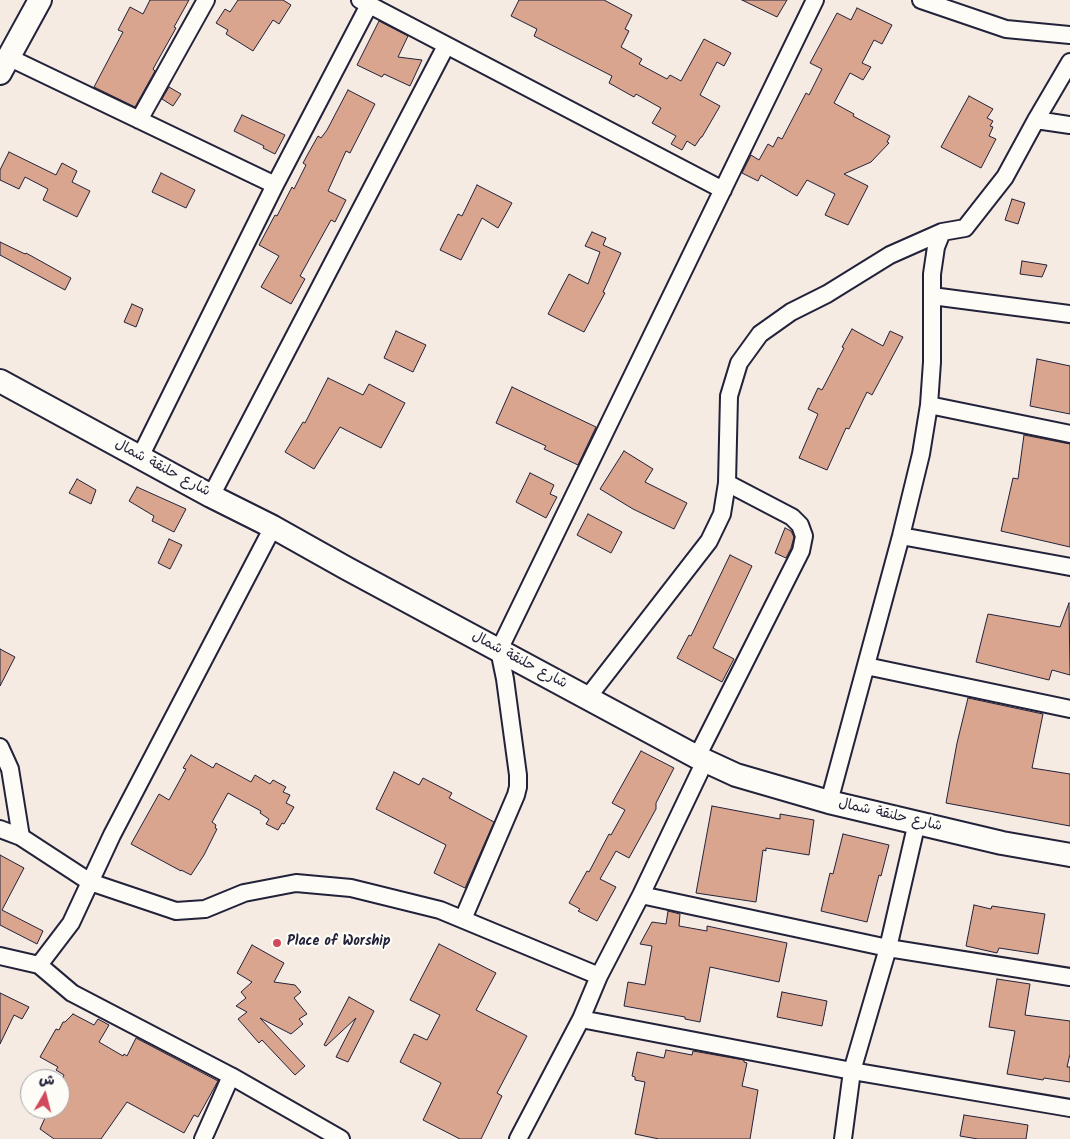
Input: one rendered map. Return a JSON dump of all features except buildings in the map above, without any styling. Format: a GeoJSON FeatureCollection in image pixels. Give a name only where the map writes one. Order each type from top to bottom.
{"type":"FeatureCollection","features":[{"type":"Feature","properties":{"kind":"street"},"geometry":{"type":"LineString","coordinates":[[40,0],[4,65],[139,120],[275,185]]}},
{"type":"Feature","properties":{"kind":"street"},"geometry":{"type":"LineString","coordinates":[[139,120],[206,0]]}},
{"type":"Feature","properties":{"kind":"street"},"geometry":{"type":"LineString","coordinates":[[463,919],[518,787],[517,766],[505,679],[498,650],[815,0]]}},
{"type":"Feature","properties":{"kind":"street"},"geometry":{"type":"LineString","coordinates":[[922,0],[1006,29],[1070,35]]}},
{"type":"Feature","properties":{"kind":"street"},"geometry":{"type":"LineString","coordinates":[[140,457],[365,3],[723,190]]}},
{"type":"Feature","properties":{"kind":"street"},"geometry":{"type":"LineString","coordinates":[[211,496],[446,46]]}},
{"type":"Feature","properties":{"kind":"street"},"geometry":{"type":"LineString","coordinates":[[588,697],[709,541],[722,514],[727,483],[729,396],[739,363],[760,334],[792,312],[827,294],[890,255],[942,232],[964,228],[1005,177],[1070,62]]}},
{"type":"Feature","properties":{"kind":"street"},"geometry":{"type":"LineString","coordinates":[[1036,120],[1070,125]]}},
{"type":"Feature","properties":{"kind":"street"},"geometry":{"type":"LineString","coordinates":[[830,802],[921,454],[929,406],[932,362],[932,274],[936,247],[942,232]]}},
{"type":"Feature","properties":{"kind":"street"},"geometry":{"type":"LineString","coordinates":[[932,296],[1070,314]]}},
{"type":"Feature","properties":{"kind":"street","name":"شارع حلنقة شمال"},"geometry":{"type":"LineString","coordinates":[[0,382],[211,496],[273,527],[701,759],[736,775],[830,802],[1002,842],[1070,855]]}},
{"type":"Feature","properties":{"kind":"street"},"geometry":{"type":"LineString","coordinates":[[929,406],[1070,434]]}},
{"type":"Feature","properties":{"kind":"street"},"geometry":{"type":"LineString","coordinates":[[518,1139],[581,1020],[599,976],[641,895],[701,759],[801,551],[804,536],[800,525],[792,518],[727,483]]}},
{"type":"Feature","properties":{"kind":"street"},"geometry":{"type":"LineString","coordinates":[[39,965],[71,923],[112,835],[273,527]]}},
{"type":"Feature","properties":{"kind":"street"},"geometry":{"type":"LineString","coordinates":[[901,536],[1070,567]]}},
{"type":"Feature","properties":{"kind":"street"},"geometry":{"type":"LineString","coordinates":[[866,666],[1070,709]]}},
{"type":"Feature","properties":{"kind":"street"},"geometry":{"type":"LineString","coordinates":[[0,747],[10,769],[21,838]]}},
{"type":"Feature","properties":{"kind":"street"},"geometry":{"type":"LineString","coordinates":[[843,1139],[852,1071],[888,948],[917,822]]}},
{"type":"Feature","properties":{"kind":"street"},"geometry":{"type":"LineString","coordinates":[[0,829],[21,838],[90,882],[176,911],[205,909],[244,893],[296,883],[351,888],[440,910],[599,976]]}},
{"type":"Feature","properties":{"kind":"street"},"geometry":{"type":"LineString","coordinates":[[641,895],[888,948],[1070,977]]}},
{"type":"Feature","properties":{"kind":"street"},"geometry":{"type":"LineString","coordinates":[[0,956],[39,965],[72,993],[231,1076],[341,1139]]}},
{"type":"Feature","properties":{"kind":"street"},"geometry":{"type":"LineString","coordinates":[[581,1020],[852,1071],[1070,1108]]}},
{"type":"Feature","properties":{"kind":"street"},"geometry":{"type":"LineString","coordinates":[[203,1139],[231,1076]]}},
{"type":"Feature","properties":{"kind":"place","name":"Place of Worship"},"geometry":{"type":"Point","coordinates":[277,943]}}]}
